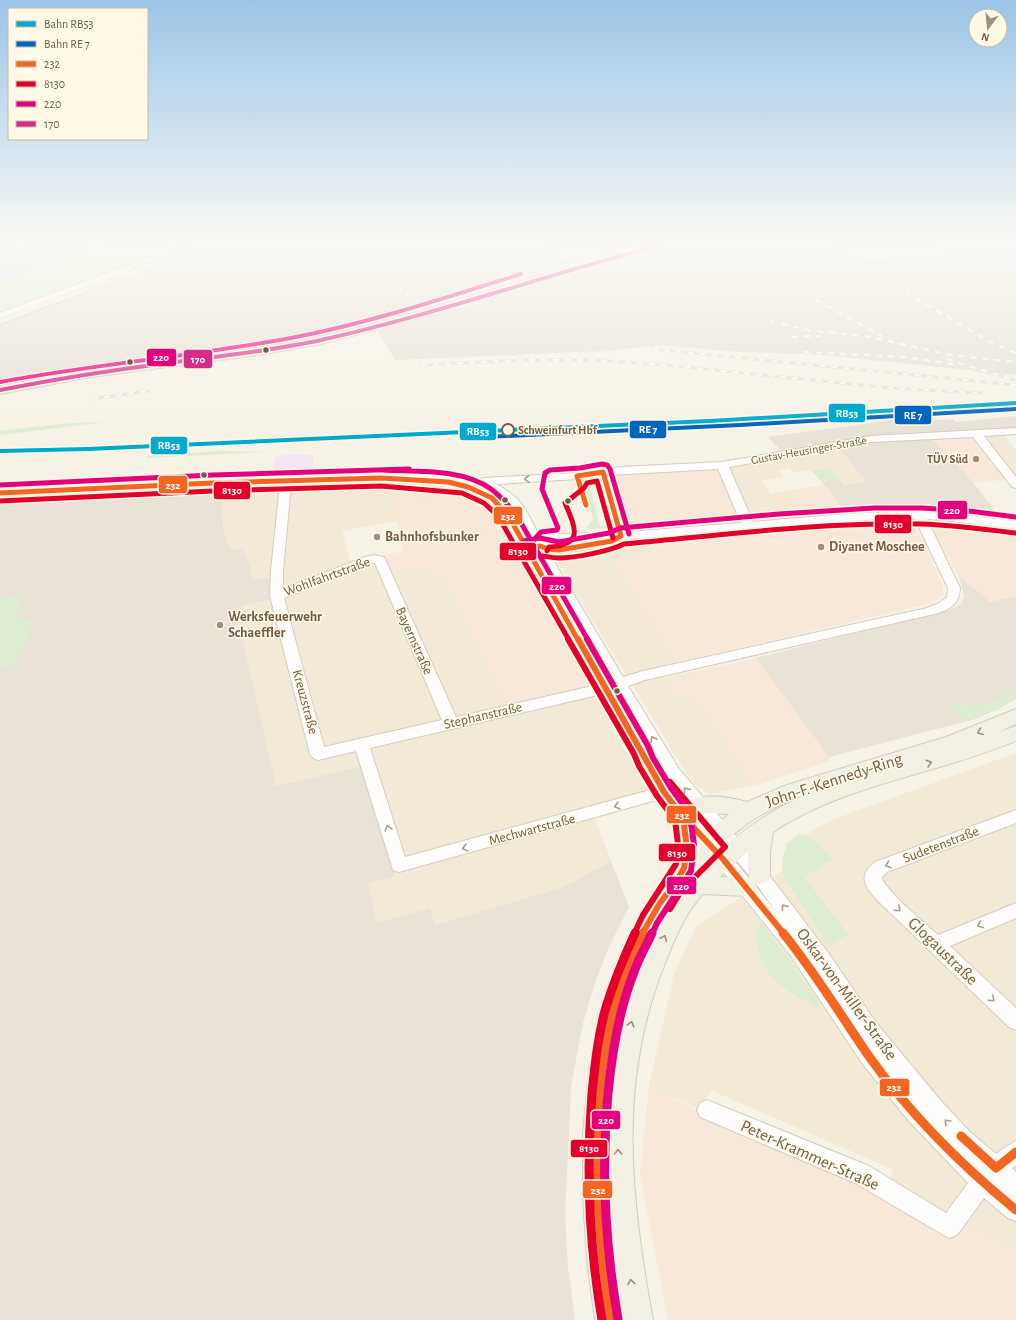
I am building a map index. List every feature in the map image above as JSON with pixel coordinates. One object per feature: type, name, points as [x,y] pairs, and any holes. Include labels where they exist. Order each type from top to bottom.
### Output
[{"type":"main road","points":[[0,321],[40,306]]},
{"type":"main road","points":[[3,388],[157,364],[270,350],[323,340],[395,321],[445,306]]},
{"type":"main road","name":"John-F.-Kennedy-Ring","points":[[610,1320],[604,1284],[597,1211],[597,1130],[604,1053],[620,988],[637,944],[650,919],[723,845],[749,811],[781,796],[821,782],[937,747],[1016,716]]},
{"type":"main road","name":"John-F.-Kennedy-Ring","points":[[723,845],[834,792],[946,758],[1016,732]]},
{"type":"main road","points":[[749,811],[733,806],[692,811],[686,844],[691,876],[753,881],[763,827]]},
{"type":"main road","name":"John-F.-Kennedy-Ring","points":[[638,1320],[621,1214],[618,1114],[624,1060],[630,1029],[647,973],[674,916],[687,897],[691,876]]},
{"type":"street","points":[[0,316],[27,306]]},
{"type":"street","name":"Gustav-Heusinger-Straße","points":[[480,482],[573,476],[621,470],[722,465],[871,439],[1016,431]]},
{"type":"street","points":[[976,433],[1016,485]]},
{"type":"street","points":[[722,465],[748,525]]},
{"type":"street","points":[[603,472],[621,536]]},
{"type":"street","points":[[0,493],[401,477],[442,477],[480,482],[502,491],[513,500],[547,561],[590,632],[612,685],[664,792],[692,811]]},
{"type":"street","points":[[381,478],[448,482],[477,490],[492,498],[504,511],[576,636],[687,791],[692,811]]},
{"type":"street","name":"Kreuzstraße","points":[[286,481],[277,570],[277,596],[318,754],[362,744]]},
{"type":"street","points":[[526,549],[540,546],[548,549],[559,550],[612,540],[621,536],[851,517],[919,515],[964,518],[1016,525]]},
{"type":"street","name":"Stephanstraße","points":[[362,744],[930,611],[944,606],[953,598],[954,588],[919,515]]},
{"type":"street","name":"Wohlfahrtstraße","points":[[277,596],[369,560],[378,559]]},
{"type":"street","name":"Bayernstraße","points":[[378,559],[381,562],[451,723]]},
{"type":"street","points":[[576,636],[590,632]]},
{"type":"street","name":"Mechwartstraße","points":[[362,744],[399,865],[664,792]]},
{"type":"street","name":"Oskar-von-Miller-Straße","points":[[692,811],[753,881],[797,950],[869,1056],[891,1085],[944,1144],[989,1175],[1016,1186]]},
{"type":"street","name":"Sudetenstraße","points":[[872,880],[873,874],[881,867],[1016,816]]},
{"type":"street","name":"Glogaustraße","points":[[872,880],[884,896],[1014,1016]]},
{"type":"street","points":[[936,944],[1016,910]]},
{"type":"street","name":"Peter-Krammer-Straße","points":[[707,1110],[861,1174],[949,1227],[989,1175]]},
{"type":"street","points":[[989,1175],[1016,1152]]},
{"type":"street","name":"Oskar-von-Miller-Straße","points":[[989,1175],[1016,1210]]},
{"type":"shaded area","points":[[49,306],[429,306],[328,334],[245,349],[132,363],[30,379],[29,377],[0,382],[0,324]]},
{"type":"shaded area","points":[[466,306],[1016,306],[1016,375],[993,373],[991,375],[970,370],[821,355],[725,351],[662,345],[607,351],[395,360],[378,331]]},
{"type":"shaded area","points":[[1016,416],[1016,430],[873,437],[781,451],[768,437],[901,419],[904,422],[953,419],[956,422]]},
{"type":"shaded area","points":[[1016,434],[1005,436],[1016,451],[1016,478],[982,435]]},
{"type":"shaded area","points":[[966,437],[976,440],[1006,480],[973,482],[931,438]]},
{"type":"shaded area","points":[[931,438],[973,482],[999,518],[915,511],[847,513],[821,481],[839,479],[844,485],[866,482],[839,448],[878,442]]},
{"type":"shaded area","points":[[839,448],[866,482],[844,485],[839,479],[821,481],[811,470],[794,473],[789,468],[778,470],[783,477],[761,481],[771,494],[785,491],[800,516],[759,519],[753,518],[730,469],[731,467]]},
{"type":"shaded area","points":[[291,454],[313,455],[313,472],[272,474],[275,457]]},
{"type":"shaded area","points":[[714,469],[718,471],[737,513],[737,520],[732,522],[642,527],[627,525],[611,474]]},
{"type":"shaded area","points":[[408,483],[439,485],[441,498],[393,500],[397,521],[342,531],[350,561],[383,558],[388,572],[428,566],[446,579],[506,705],[591,687],[648,792],[593,813],[611,861],[564,887],[435,925],[430,908],[377,923],[368,883],[396,876],[318,777],[276,787],[238,619],[240,606],[271,578],[252,580],[250,567],[230,551],[223,528],[222,504],[224,492]]},
{"type":"shaded area","points":[[439,485],[471,495],[487,510],[498,530],[501,530],[591,687],[506,705],[446,579],[434,581],[428,566],[388,572],[382,556],[403,551],[392,500],[440,498]]},
{"type":"shaded area","points":[[824,485],[847,513],[800,516],[785,491]]},
{"type":"shaded area","points":[[224,492],[222,504],[223,528],[230,550],[243,549],[250,567],[252,580],[271,578],[272,599],[241,606],[244,617],[238,619],[276,786],[365,766],[396,876],[368,883],[377,923],[430,908],[435,925],[564,887],[611,861],[629,907],[608,949],[595,983],[583,1023],[571,1086],[565,1216],[568,1267],[575,1320],[0,1320],[0,503]]},
{"type":"shaded area","points":[[873,521],[902,521],[915,526],[943,586],[943,594],[937,600],[919,606],[678,662],[612,560],[654,551],[647,540]]},
{"type":"shaded area","points":[[941,523],[967,524],[1016,531],[1016,596],[990,602],[958,575],[934,532],[934,527]]},
{"type":"shaded area","points":[[647,540],[655,551],[612,560],[678,662],[664,678],[675,697],[693,693],[753,786],[708,794],[692,782],[553,556]]},
{"type":"shaded area","points":[[958,575],[990,602],[1016,596],[1016,699],[1001,708],[975,719],[829,757],[756,658],[952,609],[960,605],[964,597]]},
{"type":"shaded area","points":[[756,658],[829,757],[830,761],[753,786],[693,693],[675,697],[664,678]]},
{"type":"shaded area","points":[[1016,753],[1016,1253],[976,1229],[948,1226],[889,1188],[892,1169],[710,1090],[703,1111],[649,1086],[674,974],[696,926],[786,869],[790,844],[832,820]]},
{"type":"shaded area","points":[[649,1086],[696,1110],[720,1117],[949,1228],[976,1229],[1016,1253],[1016,1320],[668,1320],[640,1174]]},
{"type":"green space","points":[[0,306],[17,306],[0,312]]},
{"type":"green space","points":[[106,422],[0,435],[0,431],[66,424]]},
{"type":"green space","points":[[219,451],[265,452],[147,458],[147,456]]},
{"type":"green space","points":[[830,468],[839,479],[821,481],[811,470]]},
{"type":"green space","points":[[455,470],[467,475],[395,473],[397,473]]},
{"type":"green space","points":[[581,479],[600,479],[588,480],[600,526],[613,527],[586,528],[593,519]]},
{"type":"green space","points":[[18,597],[21,599],[18,607],[23,611],[19,620],[34,620],[17,664],[0,669],[0,598]]},
{"type":"green space","points":[[1016,688],[1016,698],[1000,708],[965,721],[951,705],[966,701],[972,707],[1005,699],[1000,692]]},
{"type":"green space","points":[[799,834],[813,839],[833,859],[804,877],[849,935],[828,946],[782,873],[783,857],[787,843]]},
{"type":"green space","points":[[763,924],[821,1005],[817,1008],[783,987],[767,970],[761,960],[755,932]]},
{"type":"railway","points":[[826,306],[882,336]]},
{"type":"railway","points":[[928,306],[990,342],[1016,353]]},
{"type":"railway","points":[[770,321],[808,330],[871,337],[950,355],[1016,362]]},
{"type":"railway","points":[[792,337],[820,336]]},
{"type":"railway","points":[[652,349],[1016,385]]},
{"type":"railway","points":[[804,352],[904,357],[953,364]]},
{"type":"railway","points":[[947,359],[1014,380]]},
{"type":"railway","points":[[421,365],[520,360],[595,360],[665,365],[891,388],[981,393]]},
{"type":"railway","points":[[92,399],[148,391]]},
{"type":"rail line","name":"RB53","points":[[0,451],[88,449],[709,421],[1016,403]]},
{"type":"transit line","name":"220","points":[[0,382],[36,375],[218,350],[290,338],[349,325],[418,306]]},
{"type":"transit line","name":"170","points":[[0,390],[137,367],[304,344],[364,330],[451,306]]},
{"type":"transit line","points":[[485,437],[740,425],[1016,409]]},
{"type":"transit line","name":"220","points":[[533,541],[541,532],[557,530],[558,528],[542,489],[545,473],[550,470],[580,468],[602,464],[607,465],[610,469],[629,534]]},
{"type":"transit line","name":"220","points":[[0,485],[213,475],[409,469]]},
{"type":"transit line","name":"220","points":[[382,470],[439,473],[457,476],[474,481],[490,489],[505,500],[517,516],[648,746],[653,758],[671,788],[690,814],[694,845],[691,871],[657,923],[634,972],[622,1011],[612,1054],[605,1130],[605,1211],[612,1283],[618,1319]]},
{"type":"transit line","name":"232","points":[[526,549],[540,546],[548,549],[559,550],[612,541],[621,536],[603,472],[577,476],[586,505]]},
{"type":"transit line","name":"232","points":[[0,493],[213,483],[381,478],[448,482],[468,487],[492,498],[509,517],[664,792],[679,812],[723,859],[797,950],[869,1056],[915,1113],[982,1182],[1016,1210]]},
{"type":"transit line","name":"8130","points":[[547,551],[549,547],[567,544],[574,533],[575,527],[565,503],[584,488],[587,483],[597,481],[613,538]]},
{"type":"transit line","name":"8130","points":[[0,501],[213,491],[381,486],[462,493],[484,503],[498,516],[634,754],[639,766],[657,796],[675,820],[678,844],[676,864],[643,915],[620,966],[606,1007],[596,1051],[589,1130],[589,1211],[596,1285],[602,1320]]},
{"type":"transit line","name":"220","points":[[524,541],[540,538],[559,542],[609,533],[620,528],[779,514],[874,508],[922,508],[969,511],[1016,517]]},
{"type":"transit line","name":"8130","points":[[528,557],[539,554],[547,557],[560,558],[613,549],[624,544],[781,530],[875,524],[922,524],[968,527],[1015,533]]},
{"type":"transit line","name":"8130","points":[[670,782],[725,847],[681,891],[670,909]]},
{"type":"transit line","name":"232","points":[[610,1320],[600,1237],[598,1196],[598,1113],[602,1072],[609,1031],[619,990],[627,967],[636,945],[660,903],[679,877],[686,862],[687,849],[683,817]]},
{"type":"transit line","name":"232","points":[[961,1136],[996,1168],[1016,1152]]},
{"type":"place","name":"Schweinfurt Hbf","points":[[508,430]]},
{"type":"place","name":"TÜV Süd","points":[[976,459]]},
{"type":"place","name":"Bahnhofsbunker","points":[[377,537]]},
{"type":"place","name":"Diyanet Moschee","points":[[821,547]]},
{"type":"place","name":"Werksfeuerwehr Schaeffler","points":[[220,625]]}]
